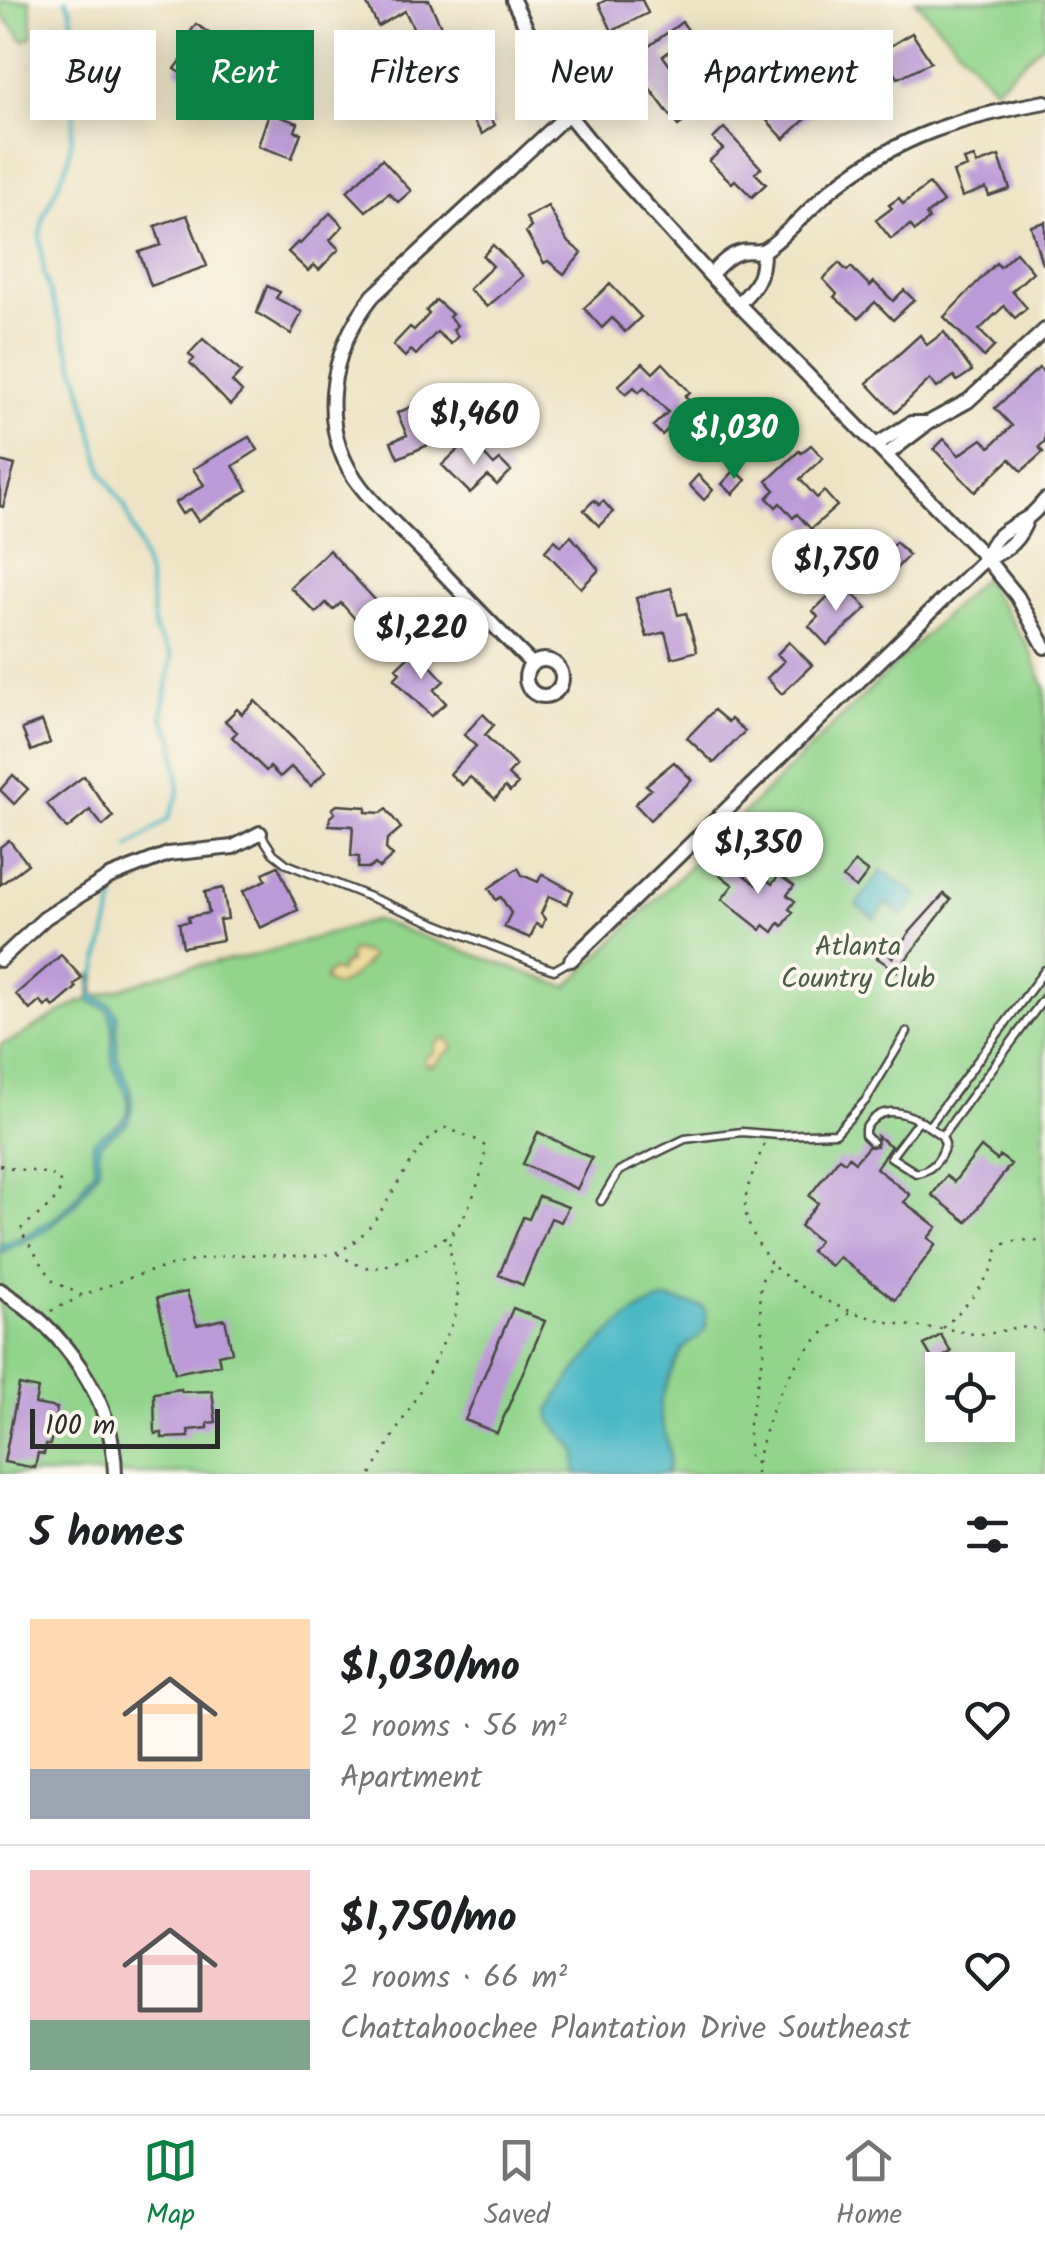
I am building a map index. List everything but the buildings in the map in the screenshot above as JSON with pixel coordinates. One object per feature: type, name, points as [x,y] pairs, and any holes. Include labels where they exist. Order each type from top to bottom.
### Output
[{"type":"street","points":[[513,0],[527,30]]},
{"type":"street","points":[[710,275],[726,258],[740,252],[763,251],[816,202],[889,149],[925,131],[966,118],[1045,102]]},
{"type":"street","points":[[532,664],[362,487],[338,442],[332,394],[340,351],[373,296],[562,120]]},
{"type":"street","points":[[573,120],[710,275],[986,558],[1017,596],[1045,647]]},
{"type":"street","points":[[738,304],[763,274],[763,251]]},
{"type":"street","points":[[881,450],[968,401],[1045,330]]},
{"type":"street","points":[[570,960],[986,558],[996,539],[1013,522],[1026,518],[1045,500]]},
{"type":"street","points":[[0,960],[45,918],[109,877],[168,854],[233,848],[260,833]]},
{"type":"street","points":[[0,1290],[38,1320],[77,1362],[99,1400],[109,1428],[115,1474]]},
{"type":"lane","points":[[260,833],[286,864],[545,967],[554,970],[570,960]]},
{"type":"lane","points":[[929,1126],[1045,970]]},
{"type":"lane","points":[[919,1120],[889,1156],[916,1173],[926,1172],[944,1151],[942,1136],[1045,997]]},
{"type":"lane","points":[[600,1201],[619,1170],[685,1139],[742,1132],[836,1132],[866,1100],[908,1032]]},
{"type":"lane","points":[[872,1142],[865,1136],[865,1129],[880,1113],[896,1110],[942,1136]]},
{"type":"path","points":[[336,1253],[388,1205],[428,1139],[446,1128],[485,1146],[486,1160],[449,1245],[458,1291],[455,1318],[422,1387],[371,1474]]},
{"type":"path","points":[[767,1134],[744,1199],[746,1219],[773,1266],[817,1299],[851,1313],[916,1328],[988,1334],[1008,1326],[1025,1325],[1045,1331]]},
{"type":"path","points":[[0,1165],[24,1172],[42,1170],[59,1178],[62,1188],[56,1201],[20,1230],[52,1280],[82,1296]]},
{"type":"path","points":[[44,1314],[82,1296],[176,1264],[219,1257],[336,1253],[357,1265],[376,1268],[406,1258],[454,1229]]},
{"type":"path","points":[[942,1329],[971,1298],[1001,1247],[1016,1240],[1045,1242]]},
{"type":"path","points":[[757,1464],[749,1457],[749,1424],[764,1352],[759,1295],[764,1276],[773,1266]]},
{"type":"path","points":[[756,1474],[763,1433],[791,1370],[828,1330],[851,1313]]},
{"type":"green space","points":[[0,0],[30,0],[30,38],[24,41],[0,12]]},
{"type":"green space","points":[[915,0],[1045,0],[1045,42],[995,88]]},
{"type":"green space","name":"Atlanta Country Club","points":[[983,578],[1028,646],[1045,688],[1045,1474],[0,1474],[0,1044],[78,1003],[179,969],[256,955],[376,920],[567,987]]},
{"type":"sand","points":[[353,950],[371,958],[336,986],[325,981],[332,971],[340,972]]},
{"type":"sand","points":[[446,1038],[454,1047],[432,1066],[425,1064],[425,1057],[433,1054],[436,1043]]},
{"type":"water","points":[[882,870],[918,896],[903,916],[886,903],[875,919],[856,905]]},
{"type":"water","points":[[96,973],[94,992],[117,1015],[117,1056],[130,1088],[132,1106],[128,1123],[99,1144],[99,1169],[74,1206],[45,1231],[0,1253],[0,1245],[38,1229],[70,1204],[94,1171],[93,1142],[122,1121],[128,1111],[127,1097],[113,1064],[110,1017],[107,1009],[90,1002],[91,975]]},
{"type":"water","points":[[668,1299],[704,1307],[706,1322],[702,1333],[679,1356],[662,1397],[661,1416],[670,1455],[665,1474],[576,1474],[576,1451],[551,1421],[549,1410],[584,1360],[617,1327],[651,1304]]},
{"type":"waterway","points":[[66,0],[71,10],[75,109],[68,162],[44,215],[40,236],[44,274],[80,383],[103,473],[125,507],[140,548],[149,579],[155,632],[172,657],[162,716],[174,740],[179,793],[168,819],[129,848]]},
{"type":"waterway","points":[[96,974],[115,896]]}]
